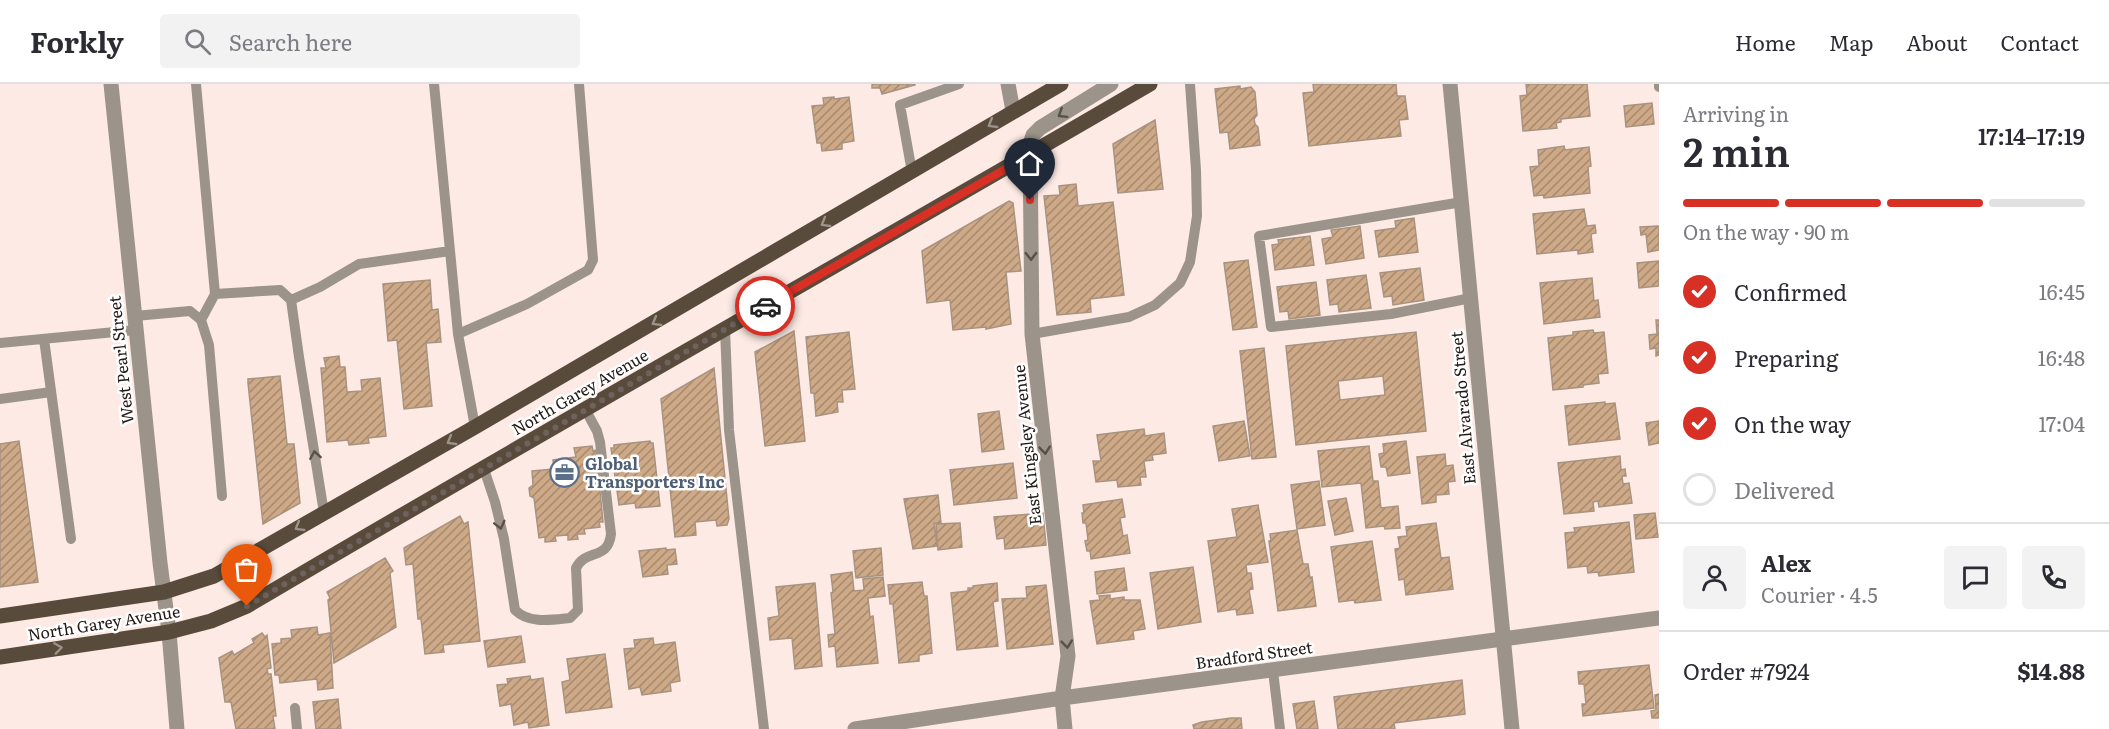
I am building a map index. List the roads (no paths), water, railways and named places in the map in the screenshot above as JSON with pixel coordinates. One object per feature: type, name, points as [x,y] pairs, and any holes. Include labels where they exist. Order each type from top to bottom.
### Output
[{"type":"main road","name":"North Garey Avenue","points":[[0,616],[164,592],[214,576],[475,427],[1061,84]]},
{"type":"main road","name":"North Garey Avenue","points":[[0,657],[169,632],[211,621],[247,606],[1150,84]]},
{"type":"street","name":"West Pearl Street","points":[[111,84],[169,632],[177,729]]},
{"type":"street","points":[[1008,84],[1013,111]]},
{"type":"street","points":[[1030,155],[1033,135],[1040,128],[1111,84]]},
{"type":"street","name":"East Alvarado Street","points":[[1450,84],[1512,729]]},
{"type":"street","name":"East Kingsley Avenue","points":[[1030,155],[1032,334],[1068,657],[1062,698],[1065,729]]},
{"type":"street","name":"Bradford Street","points":[[855,729],[1062,698],[1659,618]]},
{"type":"lane","points":[[196,84],[215,294],[201,320]]},
{"type":"lane","points":[[434,84],[458,334],[475,427]]},
{"type":"lane","points":[[458,334],[527,304],[588,270],[593,260],[579,84]]},
{"type":"lane","points":[[912,172],[900,105],[959,84]]},
{"type":"lane","points":[[1032,334],[1129,317],[1155,305],[1180,283],[1190,262],[1197,216],[1190,84]]},
{"type":"lane","points":[[1462,202],[1259,236],[1271,327],[1390,314],[1471,298]]},
{"type":"lane","points":[[291,300],[320,288],[359,264],[450,251]]},
{"type":"lane","points":[[215,294],[280,290],[291,300],[324,513]]},
{"type":"lane","points":[[0,343],[44,339],[190,311],[201,320],[209,345],[222,496]]},
{"type":"lane","points":[[725,329],[729,430],[764,729]]},
{"type":"lane","points":[[44,339],[71,539]]},
{"type":"lane","points":[[0,399],[51,392]]},
{"type":"lane","points":[[484,469],[504,539],[514,610],[520,616],[542,621],[570,618],[578,610],[576,568],[579,562],[606,549],[610,544],[611,534],[600,442],[597,431],[585,409]]},
{"type":"lane","points":[[1274,670],[1280,729]]},
{"type":"lane","points":[[295,708],[297,729]]},
{"type":"place","name":"Global Transporters Inc","points":[[564,473]]}]
